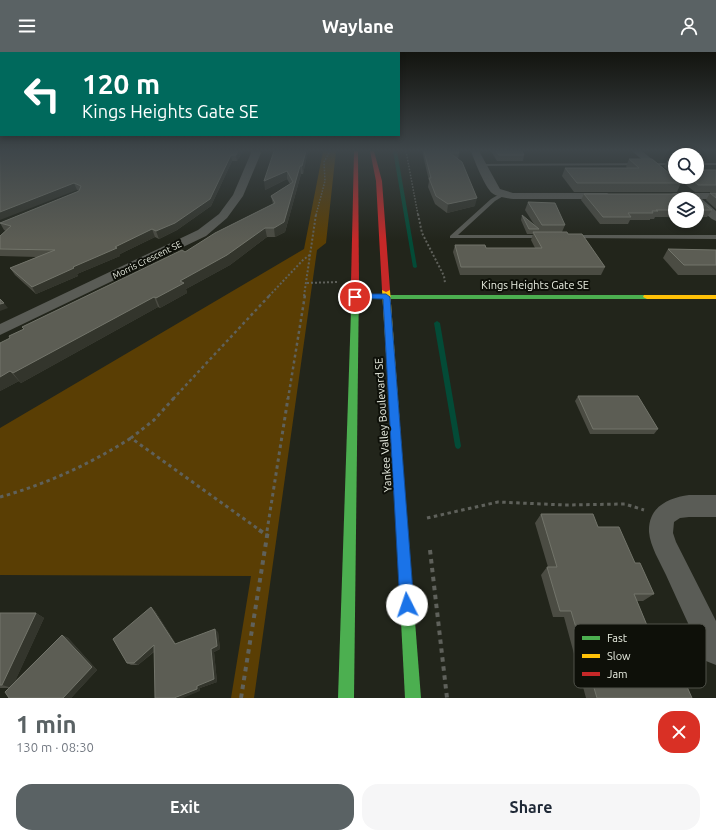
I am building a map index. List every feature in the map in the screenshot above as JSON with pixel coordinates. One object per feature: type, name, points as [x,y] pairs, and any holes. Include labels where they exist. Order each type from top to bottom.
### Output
[{"type":"street","name":"Morris Crescent SE","points":[[0,330],[202,233],[223,216],[238,196],[244,181]]},
{"type":"street","points":[[346,698],[355,297],[356,181]]},
{"type":"street","name":"Yankee Valley Boulevard SE","points":[[378,181],[413,698]]},
{"type":"street","points":[[490,181],[496,190],[503,194],[520,196],[621,196]]},
{"type":"street","points":[[673,181],[687,192]]},
{"type":"street","points":[[661,196],[668,197]]},
{"type":"street","points":[[704,198],[716,196]]},
{"type":"street","points":[[704,207],[716,217]]},
{"type":"street","name":"Kings Heights Gate SE","points":[[355,297],[716,297]]},
{"type":"street","points":[[703,624],[665,546],[661,530],[664,516],[672,509],[690,506],[716,506]]},
{"type":"street","points":[[706,630],[716,651]]},
{"type":"lane","points":[[503,194],[494,198],[452,237],[548,237]]},
{"type":"lane","points":[[564,237],[716,237]]},
{"type":"path","points":[[241,698],[307,283],[314,222],[325,181]]},
{"type":"path","points":[[412,181],[422,233],[444,276],[446,285]]},
{"type":"path","points":[[0,497],[58,478],[103,456],[131,438],[154,420],[276,288],[303,260],[311,254]]},
{"type":"path","points":[[307,283],[343,282]]},
{"type":"path","points":[[131,438],[266,535]]},
{"type":"path","points":[[427,518],[498,502],[565,505],[625,504],[664,516]]},
{"type":"shaded area","points":[[317,181],[333,181],[326,243],[317,250],[254,698],[231,698],[251,576],[0,575],[0,428],[304,249]]},
{"type":"building","points":[[0,181],[219,181],[210,199],[175,223],[156,231],[152,229],[115,247],[117,248],[32,287],[10,268],[55,250],[0,249],[0,236],[11,226],[0,223],[79,191],[81,186],[74,183],[0,212]]},
{"type":"building","points":[[296,181],[284,222],[274,228],[265,228],[227,255],[180,281],[184,283],[156,298],[154,297],[13,373],[10,371],[0,377],[0,343],[10,338],[9,336],[24,329],[22,327],[182,250],[185,252],[215,233],[275,203],[271,196]]},
{"type":"building","points":[[430,181],[470,181],[477,198],[448,204],[436,196]]},
{"type":"building","points":[[576,181],[668,181],[668,183],[577,183]]},
{"type":"building","points":[[704,181],[716,181],[716,185],[697,184],[704,184]]},
{"type":"building","points":[[710,193],[716,193],[716,198]]},
{"type":"building","points":[[584,194],[668,194],[668,210],[656,210],[658,211],[652,211],[653,213],[628,213],[631,217],[603,217]]},
{"type":"building","points":[[528,202],[555,203],[565,225],[542,225]]},
{"type":"building","points":[[704,204],[712,210],[704,210]]},
{"type":"building","points":[[522,215],[539,229],[529,229]]},
{"type":"building","points":[[533,232],[567,232],[568,234],[582,234],[605,267],[461,267],[455,245],[485,245],[486,248],[542,248]]},
{"type":"building","points":[[668,249],[716,250],[716,265],[684,265]]},
{"type":"building","points":[[578,396],[638,396],[658,429],[593,429]]},
{"type":"building","points":[[541,514],[593,514],[598,527],[619,527],[635,563],[640,563],[654,594],[634,594],[646,624],[575,624],[571,611],[560,611],[547,567],[557,567]]},
{"type":"building","points":[[151,607],[175,644],[215,629],[217,646],[211,649],[214,679],[197,686],[197,689],[174,698],[155,698],[154,645],[134,663],[127,663],[113,639]]},
{"type":"building","points":[[0,613],[36,613],[2,685],[0,685]]},
{"type":"building","points":[[62,635],[92,667],[63,698],[9,698],[5,692]]},
{"type":"building","points":[[594,688],[688,688],[692,698],[597,698]]},
{"type":"waterway","points":[[400,181],[415,267]]},
{"type":"waterway","points":[[437,323],[458,446]]},
{"type":"traffic: fast","points":[[346,698],[355,283]]},
{"type":"traffic: fast","points":[[372,297],[647,297]]},
{"type":"traffic: fast","points":[[398,467],[413,698]]},
{"type":"traffic: slow","points":[[386,290],[398,467]]},
{"type":"traffic: slow","points":[[647,297],[716,297]]},
{"type":"traffic: jam","points":[[355,283],[356,181]]},
{"type":"traffic: jam","points":[[379,181],[386,290]]},
{"type":"route","points":[[355,297],[386,297],[407,605]]}]
